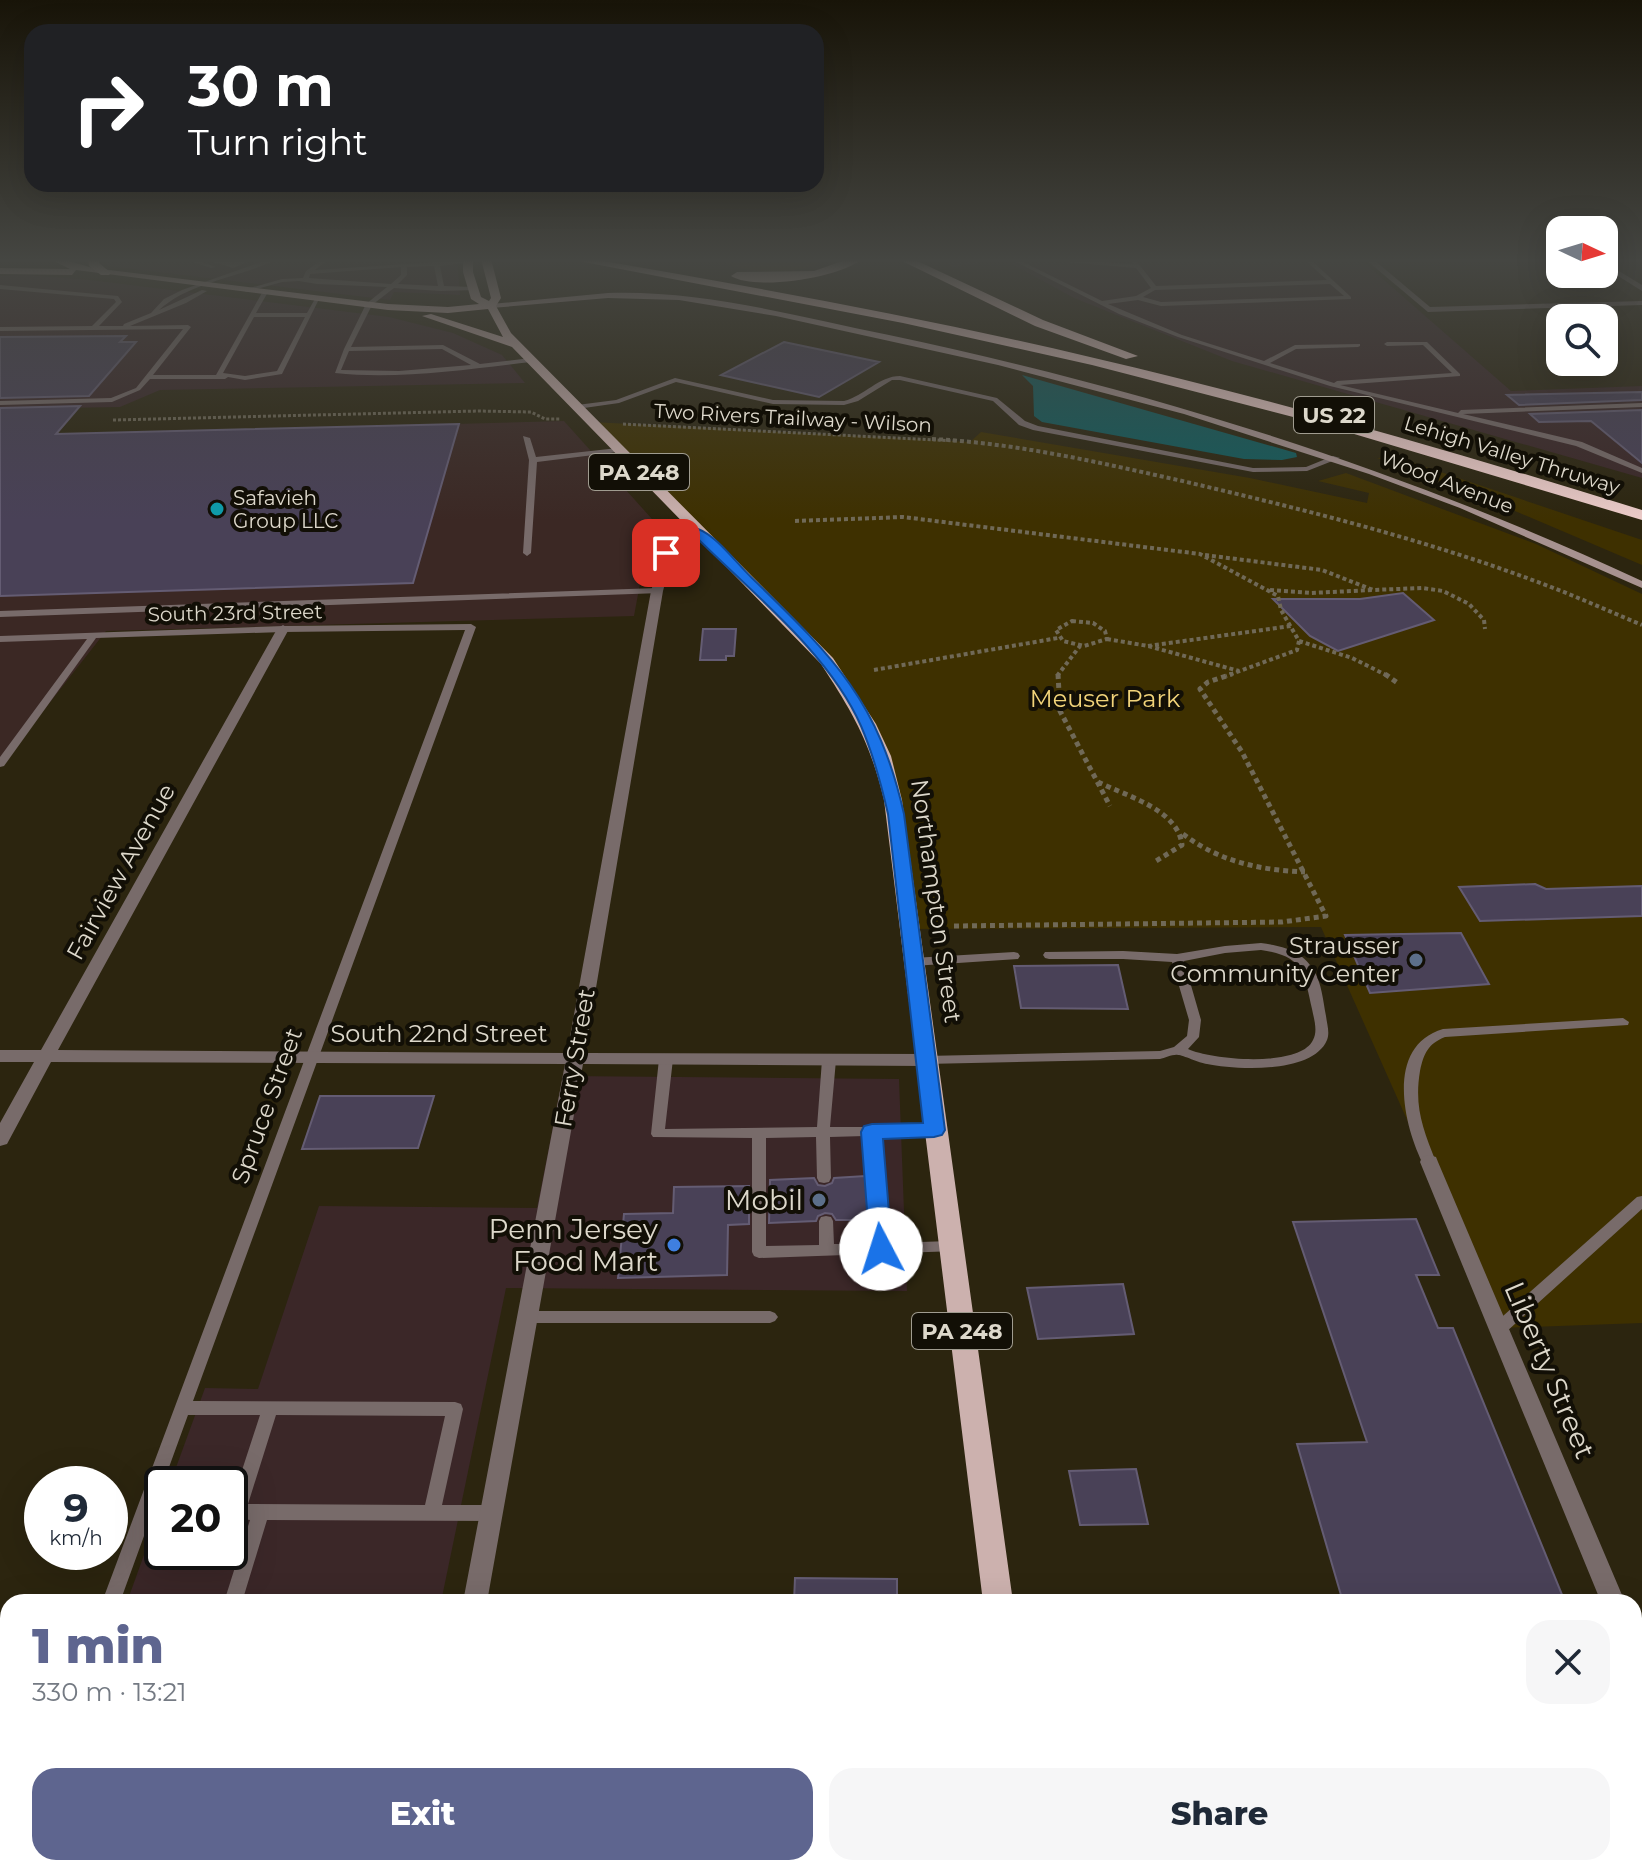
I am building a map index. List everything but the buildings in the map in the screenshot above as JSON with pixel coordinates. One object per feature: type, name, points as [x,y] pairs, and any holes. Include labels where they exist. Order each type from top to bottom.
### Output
[{"type":"highway","name":"Lehigh Valley Thruway","points":[[1025,346],[1367,432],[1642,515]]},
{"type":"highway","name":"Lehigh Valley Thruway","points":[[1056,346],[1194,378],[1445,446],[1642,505]]},
{"type":"highway","points":[[1105,346],[1194,378]]},
{"type":"main road","name":"Northampton Street","points":[[518,346],[827,661],[868,724],[882,756],[893,800],[997,1594]]},
{"type":"main road","name":"Wood Avenue","points":[[928,346],[1210,416],[1336,458],[1488,516],[1642,585]]},
{"type":"street","name":"Ferry Street","points":[[477,1594],[657,591],[670,544],[698,532]]},
{"type":"street","name":"Fairview Avenue","points":[[0,1139],[283,629]]},
{"type":"street","name":"South 22nd Street","points":[[0,1056],[925,1060]]},
{"type":"street","name":"Liberty Street","points":[[1429,1162],[1610,1594]]},
{"type":"lane","points":[[0,403],[112,400],[138,389],[172,346]]},
{"type":"lane","points":[[225,377],[219,374],[234,346]]},
{"type":"lane","points":[[147,377],[257,378],[280,373],[293,346]]},
{"type":"lane","points":[[1211,346],[1330,384],[1579,444],[1642,471]]},
{"type":"lane","points":[[1263,364],[1295,347],[1311,346]]},
{"type":"lane","points":[[1330,384],[1458,375],[1429,346]]},
{"type":"lane","points":[[479,366],[443,347],[347,349],[337,372],[399,373],[479,366],[531,360]]},
{"type":"lane","points":[[577,407],[617,402],[675,380],[773,402],[844,403],[856,400],[891,378],[900,378],[995,399],[1022,423],[1036,428],[1213,464],[1282,471],[1307,469],[1336,458]]},
{"type":"lane","points":[[1442,413],[1642,405]]},
{"type":"lane","points":[[526,438],[533,460],[527,553]]},
{"type":"lane","points":[[533,460],[618,450]]},
{"type":"lane","points":[[0,614],[657,591]]},
{"type":"lane","name":"South 23rd Street","points":[[0,639],[283,629],[471,627]]},
{"type":"lane","name":"Spruce Street","points":[[114,1594],[471,627]]},
{"type":"lane","points":[[0,764],[94,635]]},
{"type":"lane","points":[[1049,955],[1177,958],[1214,949],[1262,947],[1296,957],[1312,978],[1321,1027],[1320,1042],[1311,1053],[1298,1060],[1202,1061],[1188,1057],[1179,1050]]},
{"type":"lane","points":[[913,962],[1014,956]]},
{"type":"lane","points":[[925,1060],[1160,1055],[1179,1050],[1193,1037],[1195,1020],[1177,958]]},
{"type":"lane","points":[[1429,1162],[1412,1120],[1408,1098],[1418,1051],[1427,1038],[1443,1033],[1623,1022]]},
{"type":"lane","points":[[666,1059],[658,1134],[934,1130]]},
{"type":"lane","points":[[824,1178],[823,1132],[829,1060]]},
{"type":"lane","points":[[872,1132],[881,1249]]},
{"type":"lane","points":[[759,1133],[759,1252],[951,1247]]},
{"type":"lane","points":[[1500,1328],[1642,1201]]},
{"type":"lane","points":[[826,1221],[827,1250]]},
{"type":"lane","points":[[528,1317],[770,1317]]},
{"type":"lane","points":[[182,1408],[455,1409],[432,1513]]},
{"type":"lane","points":[[270,1408],[237,1512],[492,1513]]},
{"type":"lane","points":[[235,1594],[261,1512]]},
{"type":"path","points":[[100,420],[508,412],[531,412],[545,419],[560,419]]},
{"type":"path","name":"Two Rivers Trailway - Wilson","points":[[618,425],[650,424],[967,442],[1120,467],[1343,521],[1535,581],[1642,625]]},
{"type":"path","points":[[795,521],[903,517],[1322,570],[1373,590]]},
{"type":"path","points":[[954,926],[1282,922],[1326,916],[1242,752],[1200,689],[1208,682],[1286,656],[1297,650],[1299,641],[1281,610],[1278,596],[1200,554]]},
{"type":"path","points":[[1269,590],[1311,593],[1422,588],[1443,591],[1469,604],[1484,620],[1485,629]]},
{"type":"path","points":[[1058,638],[1056,630],[1059,626],[1080,621],[1103,627],[1107,639]]},
{"type":"path","points":[[1148,646],[1291,626]]},
{"type":"path","points":[[874,670],[1058,638],[1080,646],[1098,644],[1107,639],[1148,646],[1240,671]]},
{"type":"path","points":[[1299,641],[1368,665],[1388,674],[1399,684]]},
{"type":"path","points":[[1080,646],[1057,675],[1060,711],[1110,806]]},
{"type":"path","points":[[1097,781],[1168,818],[1180,831],[1212,854],[1271,871],[1305,872]]},
{"type":"path","points":[[1156,861],[1182,845],[1180,831]]},
{"type":"shaded area","points":[[0,346],[483,346],[502,355],[525,383],[160,390],[120,407],[0,409]]},
{"type":"shaded area","points":[[1196,346],[1460,346],[1511,391],[1642,386],[1642,478],[1232,361]]},
{"type":"shaded area","points":[[564,421],[652,519],[634,616],[106,631],[0,766],[0,436]]},
{"type":"shaded area","points":[[563,1076],[899,1079],[907,1291],[506,1288],[443,1594],[130,1594],[144,1555],[144,1570],[248,1570],[248,1466],[177,1466],[205,1388],[258,1389],[319,1206],[537,1208]]},
{"type":"green space","name":"Meuser Park","points":[[592,422],[970,442],[981,432],[1250,478],[1367,503],[1369,493],[1318,481],[1346,473],[1536,544],[1642,594],[1642,1323],[1500,1328],[1321,927],[909,929],[896,814],[838,676]]},
{"type":"green space","points":[[1396,457],[1642,540],[1642,565],[1468,491],[1377,458]]},
{"type":"water","points":[[1022,375],[1296,453],[1297,457],[1282,460],[1244,459],[1042,422],[1034,416],[1033,386]]},
{"type":"place","name":"Safavieh Group LLC","points":[[217,509]]},
{"type":"place","name":"Strausser Community Center","points":[[1416,960]]},
{"type":"place","name":"Mobil","points":[[819,1200]]},
{"type":"place","name":"Penn Jersey Food Mart","points":[[674,1245]]},
{"type":"route","points":[[666,553],[676,539],[698,532],[796,628],[827,661],[860,710],[886,772],[896,814],[934,1130],[872,1132],[881,1249]]}]
